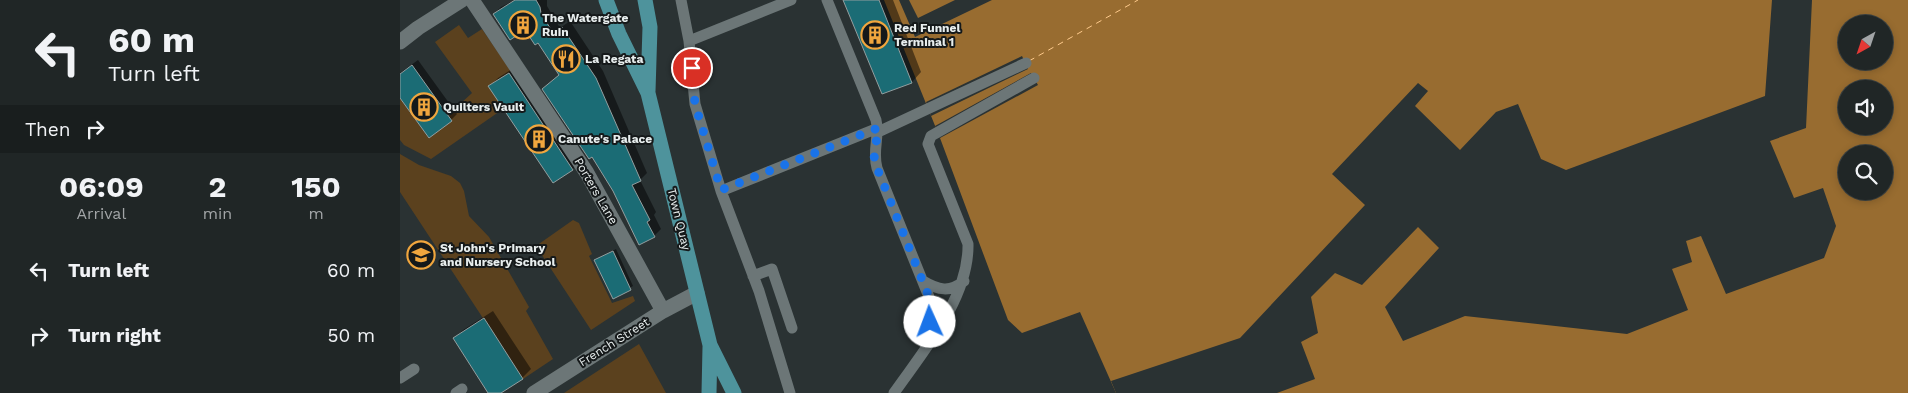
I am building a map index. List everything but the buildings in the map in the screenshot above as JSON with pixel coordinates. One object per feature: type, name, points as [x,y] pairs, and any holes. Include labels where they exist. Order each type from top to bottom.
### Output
[{"type":"main road","name":"Town Quay","points":[[606,0],[619,34],[648,93],[710,345],[734,393]]},
{"type":"main road","name":"Town Quay","points":[[645,0],[650,27],[648,93]]},
{"type":"main road","name":"Town Quay","points":[[709,393],[710,345]]},
{"type":"street","points":[[400,42],[462,0]]},
{"type":"street","name":"Porters Lane","points":[[472,0],[587,173],[663,311]]},
{"type":"street","name":"French Street","points":[[534,393],[663,311],[697,293]]},
{"type":"lane","points":[[681,0],[689,41],[695,104],[721,190],[754,276],[790,393]]},
{"type":"lane","points":[[689,41],[791,0]]},
{"type":"lane","points":[[826,0],[878,130],[874,159],[877,168],[931,302],[929,342]]},
{"type":"lane","points":[[721,190],[878,130],[1026,64]]},
{"type":"lane","points":[[894,393],[950,311],[964,280],[969,261],[968,244],[928,144],[932,136],[938,132],[1034,78]]},
{"type":"lane","points":[[754,276],[772,268],[792,328]]},
{"type":"lane","points":[[922,281],[942,289],[956,287],[964,280]]},
{"type":"lane","points":[[400,378],[414,369]]},
{"type":"shaded area","points":[[884,0],[1908,0],[1908,393],[1116,393],[1080,312],[1022,333],[1008,320],[940,138]]},
{"type":"shaded area","points":[[459,25],[468,38],[482,29],[511,71],[489,86],[503,109],[431,159],[404,145],[400,140],[400,98],[428,137],[452,121],[448,115],[472,93],[435,42]]},
{"type":"shaded area","points":[[400,154],[419,165],[451,176],[460,183],[464,191],[469,216],[489,237],[529,307],[526,311],[553,359],[523,379],[400,192]]},
{"type":"shaded area","points":[[573,220],[579,223],[592,254],[589,256],[612,303],[633,296],[635,301],[591,330],[536,246]]},
{"type":"shaded area","points":[[639,344],[666,393],[564,393]]},
{"type":"pier","points":[[899,0],[909,0],[918,18],[955,0],[992,0],[915,37]]},
{"type":"pier","points":[[1772,0],[1812,0],[1806,128],[1770,141],[1794,198],[1823,188],[1836,226],[1824,258],[1726,294],[1701,236],[1686,241],[1692,262],[1672,269],[1688,310],[1627,334],[1465,316],[1403,341],[1385,307],[1439,248],[1418,227],[1362,285],[1335,273],[1311,297],[1318,333],[1301,342],[1315,379],[1277,393],[1116,393],[1111,381],[1240,338],[1365,205],[1332,174],[1418,83],[1428,91],[1415,106],[1460,150],[1496,112],[1518,104],[1541,159],[1566,170],[1765,96]]},
{"type":"pier","points":[[1022,56],[1028,69],[931,116],[926,102]]},
{"type":"pier","points":[[1031,73],[1038,85],[940,138],[935,126]]},
{"type":"ferry route","points":[[1029,61],[1138,0]]},
{"type":"place","name":"The Watergate Ruin","points":[[523,25]]},
{"type":"place","name":"Red Funnel Terminal 1","points":[[875,35]]},
{"type":"place","name":"La Regata","points":[[566,59]]},
{"type":"place","name":"Quilters Vault","points":[[424,107]]},
{"type":"place","name":"Canute's Palace","points":[[539,139]]},
{"type":"place","name":"St John's Primary and Nursery School","points":[[421,255]]},
{"type":"route","points":[[692,68],[695,104],[721,190],[878,128],[874,159],[931,302],[930,322]]}]
